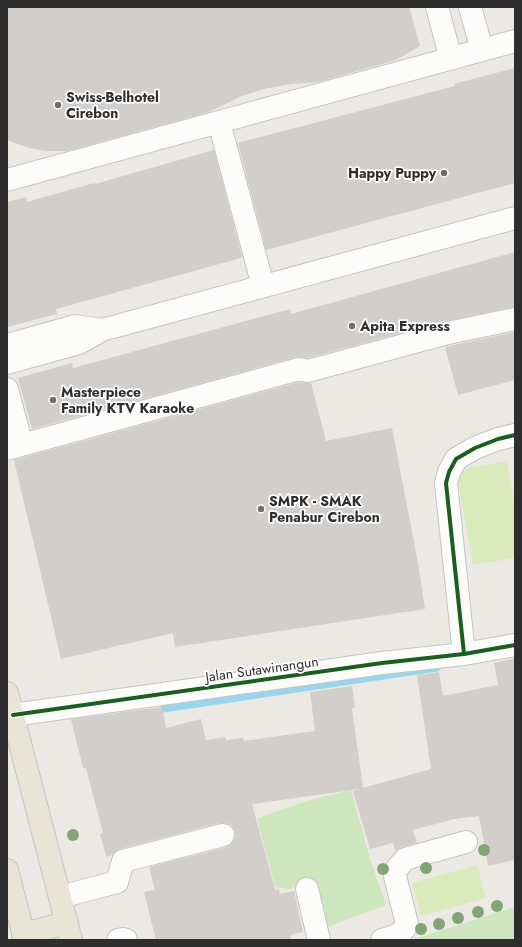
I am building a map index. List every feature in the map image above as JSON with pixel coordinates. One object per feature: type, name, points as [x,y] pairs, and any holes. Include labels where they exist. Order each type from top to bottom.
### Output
[{"type":"main road","points":[[7,693],[69,931],[24,937],[7,870]]},
{"type":"street","points":[[437,7],[451,59]]},
{"type":"street","points":[[470,7],[482,50]]},
{"type":"street","points":[[7,180],[515,42]]},
{"type":"street","points":[[219,122],[263,286]]},
{"type":"street","points":[[7,171],[31,173]]},
{"type":"street","points":[[7,363],[79,343],[102,330],[515,218]]},
{"type":"street","points":[[7,389],[14,444],[299,369],[308,371],[448,333],[515,319]]},
{"type":"street","points":[[7,345],[75,326],[102,330]]},
{"type":"street","points":[[464,654],[446,483],[449,472],[456,459],[476,448],[498,439],[515,435]]},
{"type":"street","name":"Jalan Sutawinangun","points":[[13,715],[382,663],[464,654],[515,645]]},
{"type":"street","points":[[60,897],[117,882],[123,861],[223,835]]},
{"type":"street","points":[[382,940],[395,936],[404,931],[407,924],[394,872],[399,865],[405,859],[466,842]]},
{"type":"street","points":[[307,889],[320,940]]},
{"type":"street","points":[[118,940],[123,938],[126,940]]},
{"type":"green space","points":[[507,461],[515,505],[515,558],[473,565],[456,470]]},
{"type":"green space","points":[[351,790],[371,862],[386,904],[327,927],[316,881],[288,889],[275,887],[257,818],[310,800]]},
{"type":"green space","points":[[477,865],[486,898],[421,916],[412,883]]},
{"type":"green space","points":[[515,907],[515,940],[412,940]]},
{"type":"building","points":[[7,7],[409,7],[420,46],[396,60],[318,82],[290,84],[264,89],[242,96],[209,112],[67,151],[45,151],[29,148],[7,140]]},
{"type":"building","points":[[515,68],[515,183],[266,250],[238,143],[455,86],[454,84]]},
{"type":"building","points":[[214,150],[242,257],[241,258],[56,309],[57,314],[7,327],[7,202],[26,197],[27,202]]},
{"type":"building","points":[[515,252],[515,307],[445,321],[308,358],[296,357],[32,429],[18,378],[72,363],[73,368],[290,309],[291,314]]},
{"type":"building","points":[[515,332],[515,380],[458,395],[445,347]]},
{"type":"building","points":[[299,382],[311,383],[326,441],[392,428],[418,563],[425,609],[175,647],[173,633],[61,659],[14,460]]},
{"type":"building","points":[[515,658],[515,860],[488,866],[479,816],[454,819],[413,830],[417,843],[402,847],[395,851],[393,843],[370,849],[353,791],[360,789],[252,804],[275,890],[279,889],[280,894],[294,891],[303,932],[290,935],[291,940],[156,940],[144,892],[155,890],[149,867],[226,847],[235,839],[235,831],[232,826],[227,823],[220,823],[120,849],[112,855],[106,857],[100,834],[103,833],[86,768],[83,768],[71,719],[162,707],[166,728],[201,719],[206,740],[225,737],[226,740],[243,738],[244,741],[315,731],[310,692],[352,686],[355,708],[352,708],[363,788],[431,769],[417,675],[439,672],[443,696],[498,685],[494,663]]},
{"type":"waterway","points":[[164,709],[437,668]]},
{"type":"cycle path","points":[[464,654],[446,483],[449,472],[456,459],[475,448],[498,439],[515,435]]},
{"type":"cycle path","points":[[13,715],[382,663],[464,654],[515,645]]},
{"type":"place","name":"Swiss-Belhotel Cirebon","points":[[58,105]]},
{"type":"place","name":"Happy Puppy","points":[[444,173]]},
{"type":"place","name":"Apita Express","points":[[352,326]]},
{"type":"place","name":"Masterpiece Family KTV Karaoke","points":[[53,400]]},
{"type":"place","name":"SMPK - SMAK Penabur Cirebon","points":[[261,509]]}]
